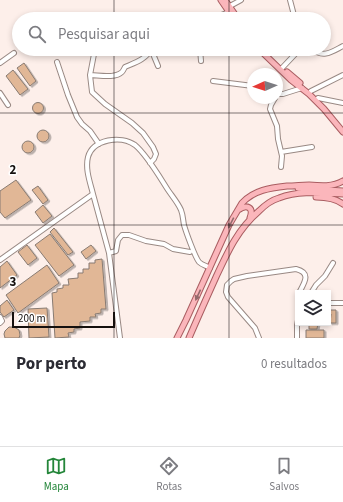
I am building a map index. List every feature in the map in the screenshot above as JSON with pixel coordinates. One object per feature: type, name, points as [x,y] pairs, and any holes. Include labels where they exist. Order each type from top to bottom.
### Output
[{"type":"main road","points":[[221,0],[232,12]]},
{"type":"main road","points":[[225,0],[230,12]]},
{"type":"main road","points":[[266,56],[282,72],[324,108],[343,132]]},
{"type":"main road","points":[[270,56],[282,68]]},
{"type":"main road","points":[[283,69],[311,91],[343,126]]},
{"type":"main road","points":[[177,338],[229,225],[244,200],[258,191],[266,189],[300,185],[330,186],[343,181]]},
{"type":"main road","points":[[282,187],[343,191]]},
{"type":"main road","points":[[249,219],[270,202],[287,195],[302,193],[343,194]]},
{"type":"main road","points":[[254,215],[274,203],[294,197],[311,196],[330,198],[343,204]]},
{"type":"main road","points":[[189,338],[226,256],[240,230],[252,214],[250,208],[248,207],[237,210]]},
{"type":"street","points":[[224,12],[242,0]]},
{"type":"street","points":[[290,0],[294,12]]},
{"type":"street","points":[[331,51],[343,46]]},
{"type":"street","points":[[0,63],[12,54]]},
{"type":"street","points":[[94,56],[90,75],[92,92],[143,133],[156,154],[150,164]]},
{"type":"street","points":[[90,75],[117,75],[123,71],[125,67],[146,56]]},
{"type":"street","points":[[154,56],[158,66]]},
{"type":"street","points":[[201,56],[201,61]]},
{"type":"street","points":[[282,68],[294,56]]},
{"type":"street","points":[[57,62],[77,117],[90,131],[99,144]]},
{"type":"street","points":[[311,91],[343,75]]},
{"type":"street","points":[[213,81],[247,85]]},
{"type":"street","points":[[283,94],[302,88]]},
{"type":"street","points":[[0,93],[8,105]]},
{"type":"street","points":[[318,98],[343,103]]},
{"type":"street","points":[[272,104],[270,109],[277,126],[282,160],[281,167]]},
{"type":"street","points":[[120,338],[109,253],[88,173],[88,156],[91,150],[99,144],[111,140],[123,140],[138,148],[181,210],[185,229],[198,260],[210,268]]},
{"type":"street","points":[[281,152],[312,147]]},
{"type":"street","points":[[0,260],[93,194]]},
{"type":"street","points":[[109,253],[116,251],[118,240],[125,235],[164,244],[173,249],[190,252]]},
{"type":"street","points":[[313,290],[325,276],[333,263]]},
{"type":"street","points":[[259,338],[255,328],[228,297],[226,289],[228,283],[234,279],[246,276],[296,269],[302,271],[306,277],[300,290]]},
{"type":"street","points":[[331,303],[343,303]]},
{"type":"street","points":[[0,318],[2,321],[0,323]]},
{"type":"street","points":[[297,326],[297,338]]},
{"type":"building","points":[[24,63],[36,81],[30,86],[17,68]]},
{"type":"building","points":[[13,70],[28,89],[20,95],[6,76]]},
{"type":"building","points":[[38,102],[42,104],[44,108],[42,112],[38,114],[34,112],[32,108],[34,104]]},
{"type":"building","points":[[41,130],[45,130],[49,136],[45,142],[41,142],[37,138],[37,134]]},
{"type":"building","points":[[26,141],[30,141],[34,147],[30,153],[26,153],[22,149],[22,145]]},
{"type":"building","points":[[16,180],[31,200],[5,218],[0,212],[0,191]]},
{"type":"building","points":[[38,186],[48,200],[43,204],[32,190]]},
{"type":"building","points":[[43,205],[52,216],[43,223],[35,212]]},
{"type":"building","points":[[54,228],[73,252],[68,255],[50,232]]},
{"type":"building","points":[[50,234],[74,265],[59,276],[35,245]]},
{"type":"building","points":[[27,245],[37,258],[28,265],[18,252]]},
{"type":"building","points":[[91,245],[96,251],[86,259],[81,252]]},
{"type":"building","points":[[102,259],[106,309],[101,309],[101,313],[95,314],[96,317],[90,317],[90,321],[80,322],[80,328],[74,329],[74,332],[68,333],[69,337],[55,338],[52,293],[57,292],[57,289],[63,288],[63,285],[69,285],[68,279],[78,278],[78,273],[83,273],[83,269],[89,269],[89,263],[95,263],[95,260]]},
{"type":"building","points":[[7,261],[17,275],[0,288],[0,267]]},
{"type":"building","points":[[47,265],[59,283],[18,313],[6,295]]},
{"type":"building","points":[[7,300],[14,310],[4,317],[0,312],[0,306]]},
{"type":"building","points":[[47,308],[49,337],[29,338],[28,309]]},
{"type":"building","points":[[331,310],[336,310],[336,323],[331,323]]},
{"type":"building","points":[[309,326],[318,326],[317,329],[309,329]]},
{"type":"building","points":[[9,327],[14,327],[19,330],[19,338],[5,338],[5,331]]},
{"type":"building","points":[[306,330],[324,330],[324,338],[306,338]]}]
